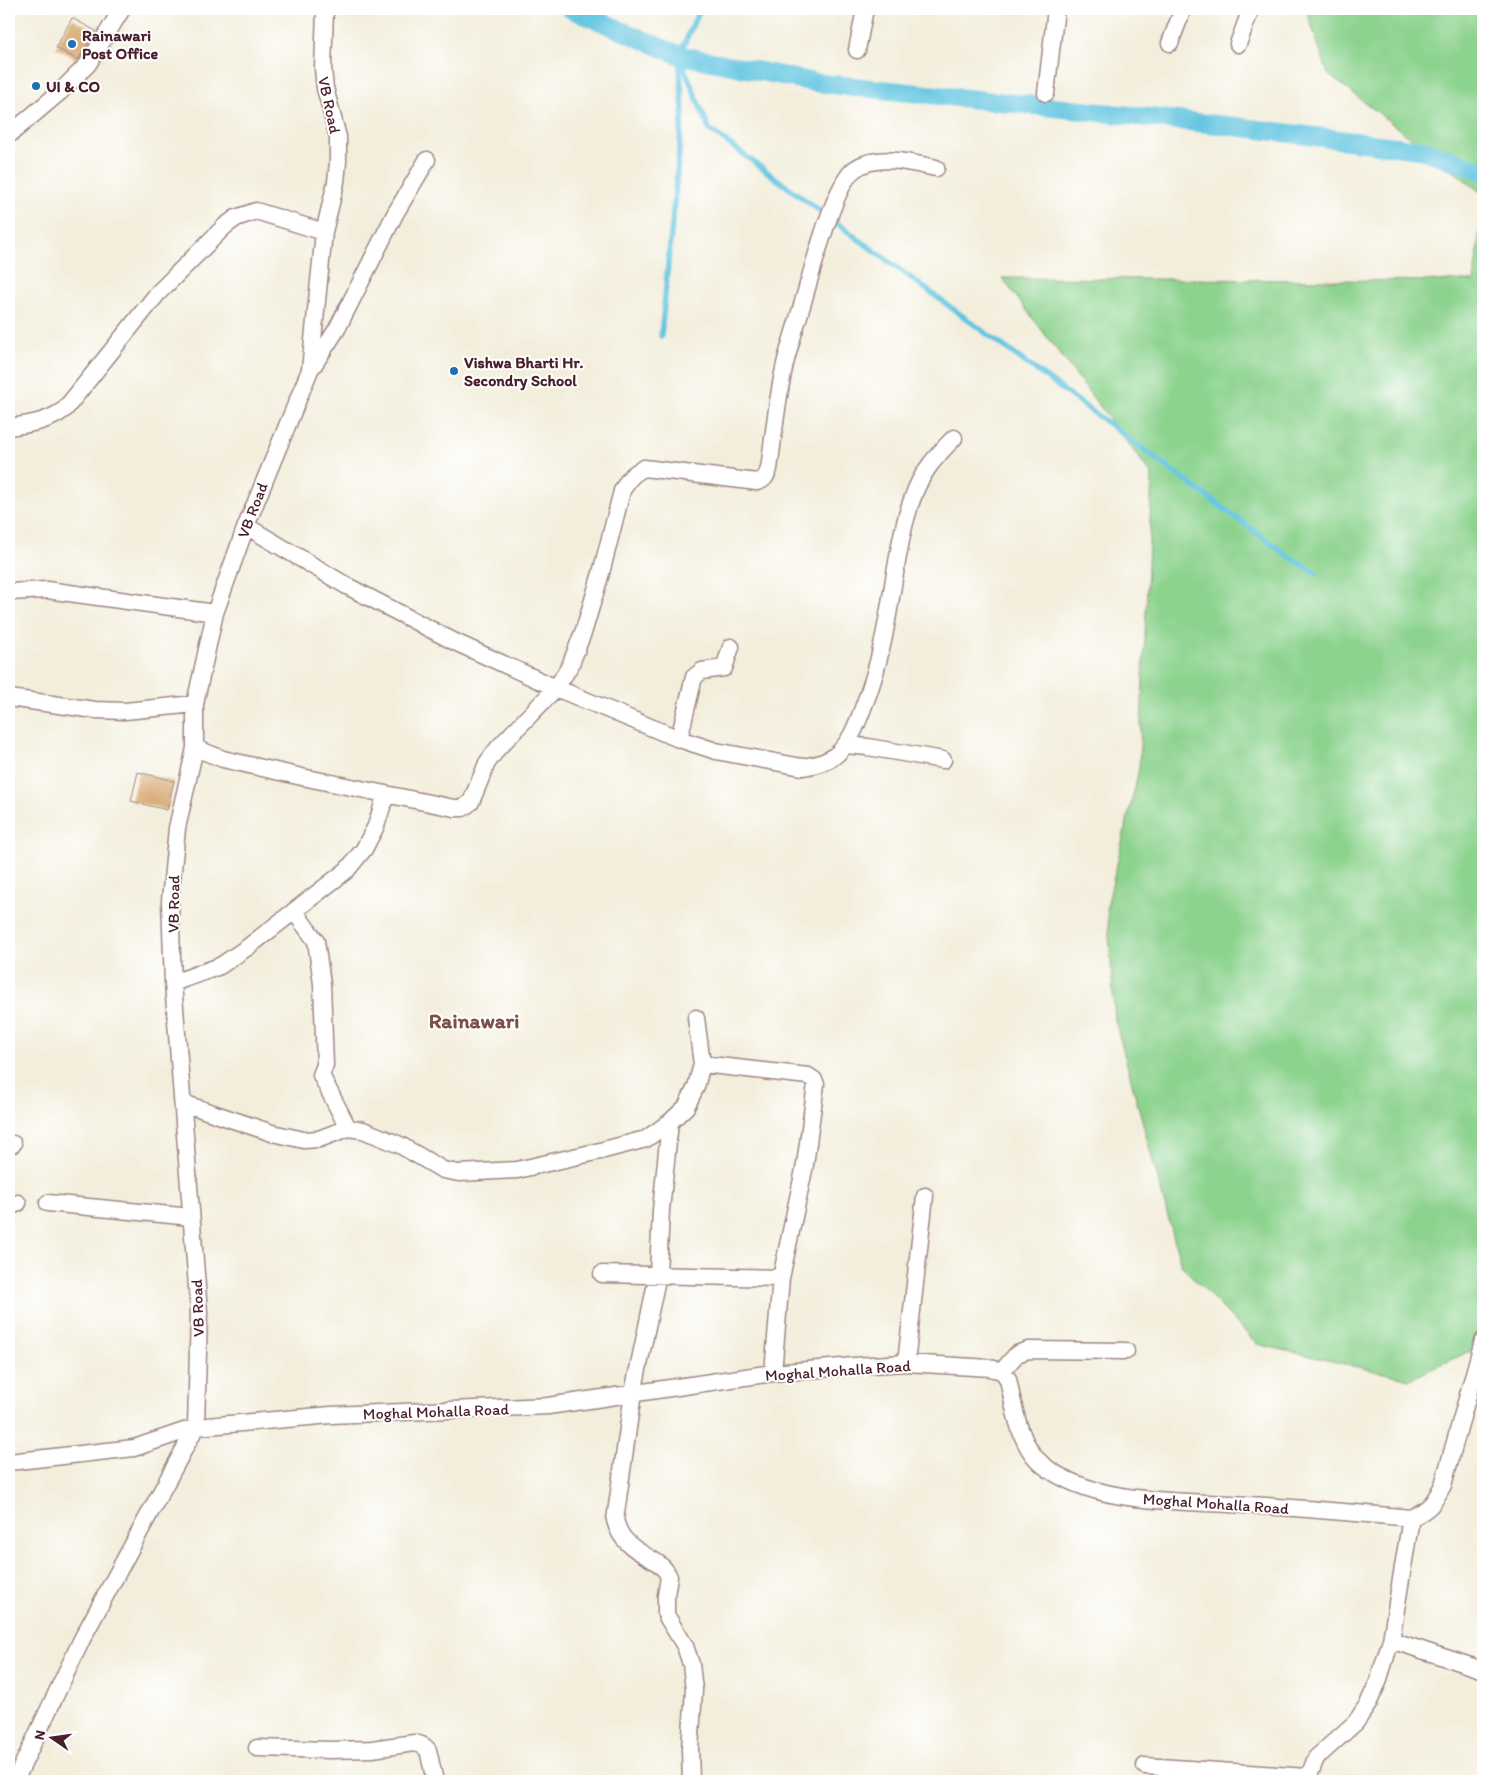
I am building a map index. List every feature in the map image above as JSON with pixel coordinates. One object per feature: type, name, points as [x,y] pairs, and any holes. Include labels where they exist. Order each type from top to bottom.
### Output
[{"type":"street","points":[[9,135],[60,92],[88,64],[122,9]]},
{"type":"street","name":"VB Road","points":[[15,1781],[82,1639],[196,1427],[199,1312],[173,982],[170,901],[178,828],[195,748],[196,704],[216,613],[246,526],[310,370],[324,232],[336,182],[338,162],[338,137],[327,97],[323,69],[325,9]]},
{"type":"street","points":[[857,50],[866,9]]},
{"type":"street","points":[[1046,93],[1056,9]]},
{"type":"street","points":[[1170,43],[1183,9]]},
{"type":"street","points":[[1238,44],[1251,9]]},
{"type":"street","points":[[310,370],[337,329],[395,214],[427,160]]},
{"type":"street","points":[[195,748],[231,761],[454,808],[464,808],[471,802],[487,763],[498,748],[556,688],[570,666],[584,630],[622,491],[633,473],[644,468],[757,482],[763,480],[766,476],[769,469],[785,365],[825,227],[842,186],[850,173],[855,168],[874,162],[904,161],[936,168]]},
{"type":"street","points":[[9,427],[44,421],[65,409],[158,293],[225,226],[236,218],[256,211],[324,232]]},
{"type":"street","points":[[246,526],[347,586],[455,642],[556,688],[679,739],[716,751],[802,767],[822,763],[836,754],[846,745],[859,719],[873,684],[884,640],[902,534],[913,497],[926,469],[954,438]]},
{"type":"street","points":[[9,592],[47,590],[216,613]]},
{"type":"street","points":[[679,739],[694,677],[702,671],[724,668],[731,646]]},
{"type":"street","points":[[9,698],[102,710],[125,711],[196,704]]},
{"type":"street","points":[[846,745],[943,760]]},
{"type":"street","points":[[173,982],[220,966],[248,947],[347,870],[364,848],[376,826],[386,794]]},
{"type":"street","points":[[294,911],[316,941],[322,984],[325,1065],[321,1075],[348,1128]]},
{"type":"street","points":[[183,1103],[272,1133],[304,1140],[319,1140],[348,1128],[363,1130],[400,1145],[443,1170],[474,1174],[517,1170],[600,1151],[646,1138],[670,1122],[686,1106],[696,1088],[702,1064],[696,1018]]},
{"type":"street","points":[[702,1064],[808,1076],[816,1084],[805,1165],[781,1278],[773,1373]]},
{"type":"street","points":[[670,1122],[661,1210],[658,1274],[633,1393],[615,1520],[621,1537],[630,1546],[663,1568],[669,1577],[666,1595],[666,1615],[685,1646],[692,1664],[694,1690],[690,1749],[691,1781]]},
{"type":"street","points":[[906,1363],[925,1196]]},
{"type":"street","points":[[48,1203],[191,1218]]},
{"type":"street","points":[[602,1274],[781,1278]]},
{"type":"street","points":[[1145,1766],[1307,1779],[1316,1758],[1356,1722],[1368,1704],[1378,1682],[1391,1640],[1411,1518],[1427,1510],[1436,1499],[1443,1484],[1483,1341]]},
{"type":"street","points":[[1002,1371],[1017,1354],[1028,1350],[1126,1351]]},
{"type":"street","name":"Moghal Mohalla Road","points":[[9,1462],[134,1448],[196,1427],[331,1415],[548,1406],[773,1373],[906,1363],[990,1368],[1002,1371],[1008,1379],[1023,1438],[1031,1451],[1042,1464],[1062,1478],[1088,1489],[1142,1498],[1248,1504],[1411,1518]]},
{"type":"street","points":[[1391,1640],[1483,1670]]},
{"type":"street","points":[[257,1748],[372,1749],[414,1743],[420,1744],[428,1750],[435,1781]]},
{"type":"green space","points":[[1306,9],[1483,9],[1483,194],[1328,74]]},
{"type":"green space","points":[[1483,196],[1483,1345],[1410,1379],[1257,1344],[1181,1265],[1115,1020],[1107,907],[1139,769],[1152,475],[1002,278],[1474,281]]},
{"type":"building","points":[[72,18],[96,31],[78,60],[56,48]]},
{"type":"building","points":[[138,772],[174,781],[167,810],[131,801]]},
{"type":"waterway","points":[[571,9],[679,55],[818,83],[1231,126],[1423,150],[1483,171]]},
{"type":"waterway","points":[[661,336],[683,111],[679,55],[700,9]]},
{"type":"waterway","points":[[679,55],[709,129],[1284,553],[1316,573]]},
{"type":"place","name":"Rainawari Post Office","points":[[72,44]]},
{"type":"place","name":"UI & CO","points":[[36,86]]},
{"type":"place","name":"Vishwa Bharti Hr. Secondry School","points":[[454,371]]},
{"type":"district","name":"Rainawari","points":[[474,1021]]}]
